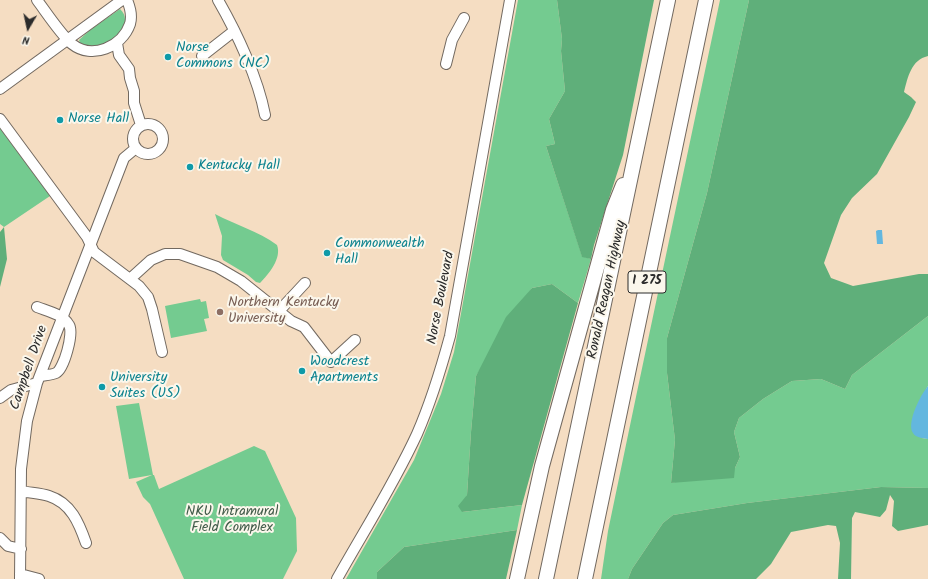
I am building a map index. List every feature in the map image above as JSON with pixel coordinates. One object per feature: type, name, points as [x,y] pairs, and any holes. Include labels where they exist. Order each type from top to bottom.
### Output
[{"type":"highway","name":"Ronald Reagan Highway","points":[[546,579],[668,0]]},
{"type":"highway","name":"I 275","points":[[585,579],[706,0]]},
{"type":"highway","points":[[516,579],[539,479],[564,385],[613,210],[638,143]]},
{"type":"street","points":[[38,0],[72,44],[88,51],[97,51],[108,48],[117,43],[130,24],[131,16],[127,0]]},
{"type":"street","points":[[0,89],[122,0]]},
{"type":"street","points":[[218,0],[234,31],[255,82],[263,104],[265,115]]},
{"type":"street","name":"Norse Boulevard","points":[[337,579],[409,450],[428,407],[443,361],[450,336],[510,0]]},
{"type":"street","points":[[446,64],[452,40],[464,18]]},
{"type":"street","points":[[202,56],[234,31]]},
{"type":"street","points":[[117,43],[119,55],[129,69],[134,91],[134,103],[141,125]]},
{"type":"street","points":[[0,119],[91,242],[94,252],[139,286],[148,298],[152,308],[162,352]]},
{"type":"street","points":[[150,124],[158,128],[162,136],[162,141],[158,149],[150,154],[136,148],[134,145],[133,136],[137,128],[141,125],[150,124]]},
{"type":"street","name":"Campbell Drive","points":[[20,577],[21,469],[27,421],[39,380],[62,317],[124,158],[136,148]]},
{"type":"street","points":[[130,279],[151,260],[165,254],[180,254],[217,267],[235,277],[291,321],[304,327],[331,362],[355,340]]},
{"type":"street","points":[[279,311],[305,283]]},
{"type":"street","points":[[0,398],[11,390],[56,373],[62,367],[72,334],[70,325],[62,317],[37,307]]},
{"type":"street","points":[[21,491],[49,496],[68,506],[78,520],[86,543]]},
{"type":"street","points":[[0,538],[8,546],[21,549]]},
{"type":"street","points":[[20,577],[39,579]]},
{"type":"green space","points":[[518,0],[557,0],[562,39],[561,51],[565,91],[549,119],[555,144],[546,146],[582,256],[591,259],[578,303],[552,284],[532,288],[476,376],[467,495],[462,512],[522,505],[517,530],[404,547],[377,572],[377,579],[346,579],[414,460],[441,394],[454,352]]},
{"type":"green space","points":[[557,0],[654,0],[623,155],[594,245],[591,259],[582,257],[546,146],[555,144],[549,119],[565,91],[561,51],[562,39]]},
{"type":"green space","points":[[720,0],[749,0],[707,193],[667,338],[667,373],[675,440],[671,483],[735,468],[740,457],[734,432],[739,418],[763,399],[792,381],[821,379],[845,389],[852,375],[928,316],[928,386],[926,389],[922,438],[928,439],[928,488],[881,487],[747,503],[673,515],[663,523],[632,569],[628,579],[601,579],[608,531]]},
{"type":"green space","points":[[749,0],[928,0],[928,56],[922,58],[914,65],[909,75],[904,92],[916,102],[877,174],[852,198],[841,215],[824,263],[831,278],[853,286],[919,274],[928,274],[928,316],[852,375],[845,389],[821,379],[792,381],[763,399],[739,418],[734,432],[740,457],[735,468],[734,478],[671,483],[675,440],[667,373],[667,338],[707,193]]},
{"type":"green space","points":[[120,9],[124,14],[125,20],[122,30],[118,36],[107,44],[99,47],[80,43],[79,40],[90,30]]},
{"type":"green space","points":[[0,128],[50,196],[4,227],[0,224]]},
{"type":"green space","points":[[215,214],[255,232],[277,245],[278,255],[274,266],[260,283],[256,282],[248,275],[223,260],[221,255],[222,236]]},
{"type":"green space","points":[[4,227],[7,259],[0,287],[0,232]]},
{"type":"green space","points":[[552,284],[578,303],[522,505],[462,512],[458,506],[467,495],[476,376],[506,317],[532,288]]},
{"type":"green space","points":[[200,299],[201,302],[206,301],[209,318],[204,319],[207,331],[171,338],[165,306]]},
{"type":"green space","name":"NKU Intramural Field Complex","points":[[139,403],[153,475],[159,489],[254,446],[265,451],[296,518],[297,551],[283,579],[184,579],[150,504],[143,497],[136,482],[152,475],[129,479],[116,406]]},
{"type":"green space","points":[[881,487],[928,488],[928,525],[898,531],[892,526],[894,501],[890,495],[886,510],[880,517],[855,512],[852,518],[851,579],[838,579],[840,543],[836,526],[828,525],[791,532],[771,564],[756,579],[628,579],[632,569],[663,523],[673,515],[747,503]]},
{"type":"green space","points":[[517,530],[506,579],[377,579],[377,572],[404,547]]},
{"type":"water","points":[[882,230],[883,244],[877,244],[876,231]]},
{"type":"water","points":[[928,386],[928,439],[916,436],[911,428],[911,423],[915,409]]},
{"type":"place","name":"Norse Commons (NC)","points":[[168,57]]},
{"type":"place","name":"Norse Hall","points":[[60,120]]},
{"type":"place","name":"Kentucky Hall","points":[[190,167]]},
{"type":"place","name":"Commonwealth Hall","points":[[327,253]]},
{"type":"place","name":"Northern Kentucky University","points":[[220,312]]},
{"type":"place","name":"Woodcrest Apartments","points":[[302,371]]},
{"type":"place","name":"University Suites (US)","points":[[102,387]]}]
